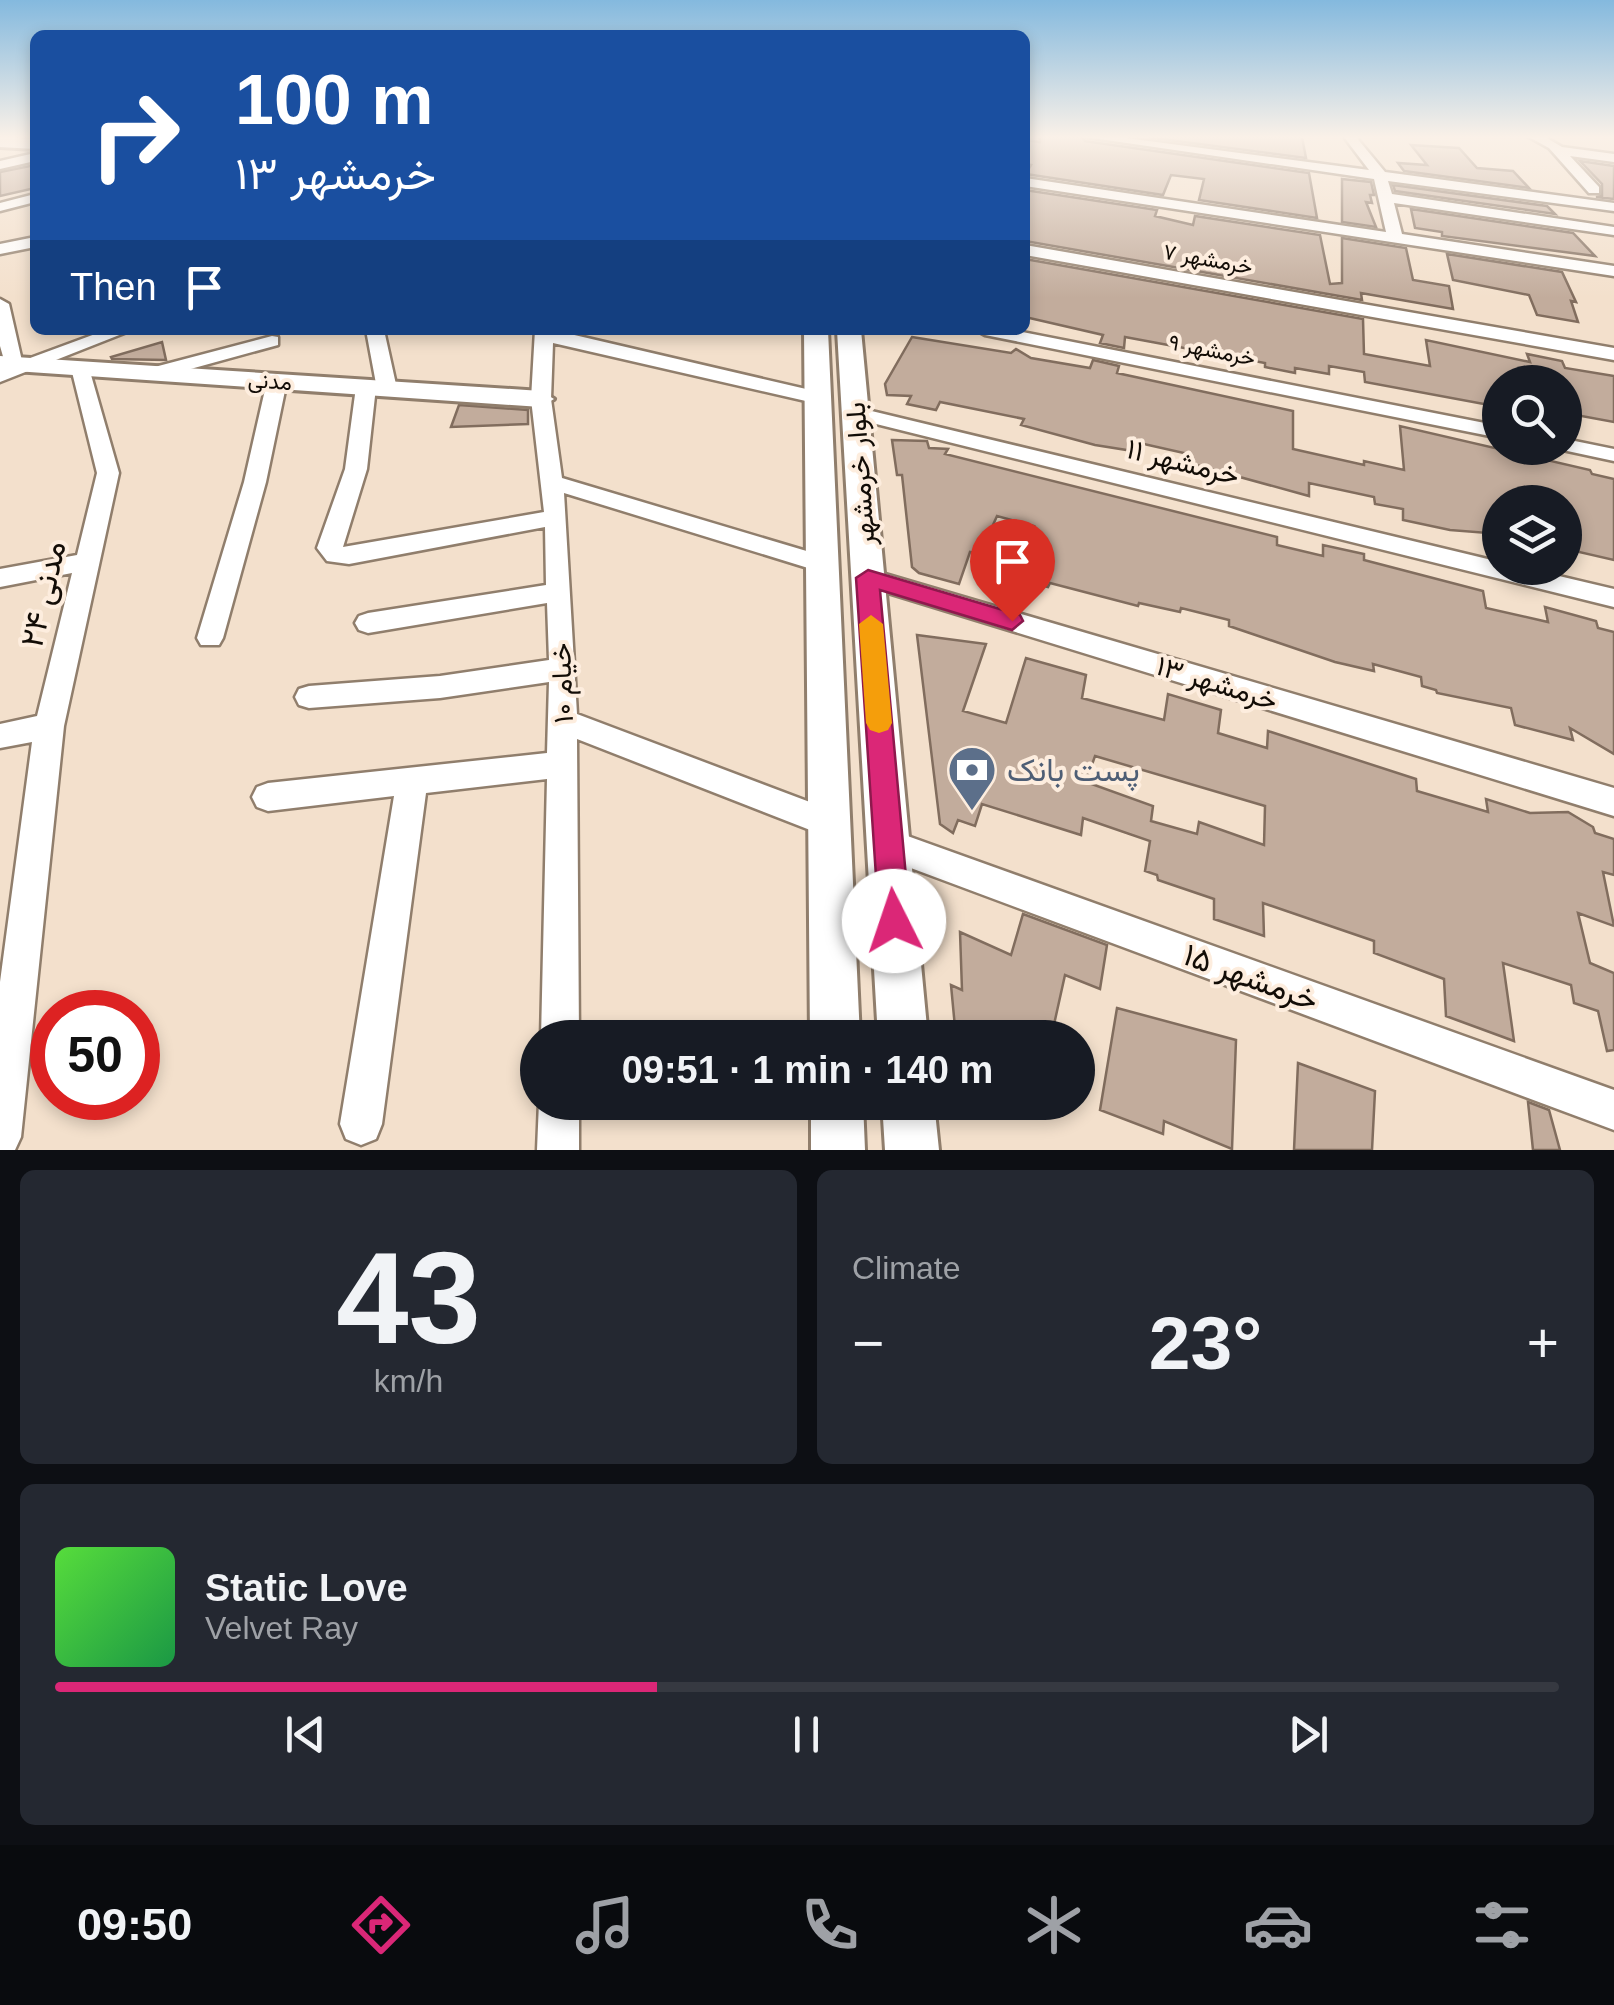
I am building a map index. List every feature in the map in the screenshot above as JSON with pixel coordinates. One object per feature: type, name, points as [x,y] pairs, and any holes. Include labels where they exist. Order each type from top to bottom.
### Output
[{"type":"main road","name":"بلوار خرمشهر","points":[[816,335],[833,1020]]},
{"type":"main road","name":"بلوار خرمشهر","points":[[848,335],[903,1020]]},
{"type":"main road","name":"مدنی","points":[[11,367],[80,368],[541,399]]},
{"type":"main road","points":[[820,468],[860,473]]},
{"type":"main road","points":[[837,1120],[838,1150]]},
{"type":"main road","points":[[910,1120],[912,1150]]},
{"type":"street","points":[[1082,191],[1614,271]]},
{"type":"street","points":[[1385,191],[1395,238]]},
{"type":"street","points":[[1491,191],[1614,208]]},
{"type":"street","points":[[1388,198],[1614,231]]},
{"type":"street","points":[[0,204],[30,200]]},
{"type":"street","points":[[0,249],[30,243]]},
{"type":"street","name":"خرمشهر ۷","points":[[1030,251],[1614,354]]},
{"type":"street","points":[[0,304],[11,367],[108,335]]},
{"type":"street","points":[[375,335],[377,388],[356,469],[329,548],[336,555],[349,556],[556,518]]},
{"type":"street","name":"خیام ۱۰","points":[[544,335],[541,399],[556,518],[563,669],[560,1020]]},
{"type":"street","points":[[552,335],[819,398]]},
{"type":"street","name":"خرمشهر ۹","points":[[1010,335],[1482,429]]},
{"type":"street","points":[[154,373],[272,341]]},
{"type":"street","name":"مدنی ۲۴","points":[[0,1137],[12,940],[49,726],[108,473],[80,368]]},
{"type":"street","points":[[210,638],[255,482],[277,382]]},
{"type":"street","name":"خرمشهر ۱۱","points":[[855,413],[1614,598]]},
{"type":"street","points":[[1582,448],[1614,455]]},
{"type":"street","points":[[549,480],[821,564]]},
{"type":"street","points":[[0,578],[85,562]]},
{"type":"street","name":"خرمشهر ۱۳","points":[[868,578],[1614,802]]},
{"type":"street","points":[[368,624],[558,592]]},
{"type":"street","points":[[309,697],[440,686],[563,669]]},
{"type":"street","points":[[563,721],[828,824]]},
{"type":"street","points":[[0,736],[49,726]]},
{"type":"street","points":[[268,796],[565,764]]},
{"type":"street","points":[[361,1124],[412,779]]},
{"type":"street","name":"خرمشهر ۱۵","points":[[888,844],[1614,1110]]},
{"type":"street","points":[[558,1150],[559,1120]]},
{"type":"building","points":[[1030,191],[1157,210],[1155,216],[1193,225],[1195,216],[1320,235],[1330,284],[1342,283],[1342,238],[1406,248],[1413,280],[1449,286],[1453,309],[1361,293],[1362,300],[1030,242]]},
{"type":"building","points":[[1135,191],[1165,191],[1163,195]]},
{"type":"building","points":[[1201,191],[1312,191],[1317,218],[1199,200]]},
{"type":"building","points":[[1342,191],[1373,191],[1372,203],[1366,202],[1376,227],[1342,222]]},
{"type":"building","points":[[1395,191],[1435,191],[1547,206],[1555,214]]},
{"type":"building","points":[[1602,191],[1614,191],[1614,199],[1596,197],[1602,196]]},
{"type":"building","points":[[1411,209],[1573,233],[1595,256],[1442,236],[1442,232],[1415,228]]},
{"type":"building","points":[[1447,254],[1562,272],[1576,302],[1571,301],[1578,322],[1537,315],[1529,295],[1453,280]]},
{"type":"building","points":[[1030,260],[1363,319],[1364,354],[1430,366],[1426,340],[1530,362],[1527,354],[1562,361],[1564,365],[1482,365],[1482,404],[1365,382],[1364,372],[1329,366],[1329,374],[1295,368],[1295,373],[1265,367],[1265,363],[1125,337],[1124,348],[1100,343],[1103,335],[1030,318]]},
{"type":"building","points":[[912,337],[1011,353],[1016,349],[1031,358],[1090,368],[1093,360],[1119,366],[1117,373],[1293,411],[1293,449],[1364,465],[1364,461],[1404,470],[1400,426],[1482,445],[1482,465],[1568,465],[1590,470],[1592,474],[1614,479],[1614,560],[1582,553],[1582,485],[1482,485],[1482,533],[1450,530],[1403,520],[1403,509],[1375,504],[1374,497],[1309,483],[1309,496],[1185,462],[1184,453],[1135,442],[1133,451],[1095,445],[1021,425],[1024,419],[940,402],[936,410],[907,404],[911,396],[887,395],[885,384]]},
{"type":"building","points":[[162,342],[166,360],[111,357]]},
{"type":"building","points":[[1582,371],[1614,376],[1614,422],[1582,416]]},
{"type":"building","points":[[459,405],[528,410],[528,424],[451,427]]},
{"type":"building","points":[[892,440],[927,441],[929,448],[948,449],[945,454],[1277,537],[1277,545],[1323,556],[1323,545],[1364,554],[1364,560],[1483,591],[1486,608],[1548,622],[1545,607],[1596,621],[1598,628],[1614,632],[1614,754],[1570,728],[1573,740],[1515,725],[1511,708],[1437,693],[1422,686],[1421,677],[1373,664],[1374,671],[1335,662],[1229,626],[1229,620],[1181,608],[1180,612],[1139,603],[1138,606],[1050,583],[1048,587],[1013,578],[1034,526],[997,516],[980,554],[970,552],[959,584],[919,573],[912,567],[902,475],[897,475]]},
{"type":"building","points":[[917,635],[986,644],[963,711],[1006,723],[1026,658],[1086,675],[1082,698],[1164,720],[1168,694],[1221,710],[1218,733],[1267,748],[1268,731],[1416,779],[1417,791],[1488,812],[1486,799],[1530,813],[1568,812],[1593,827],[1595,833],[1614,839],[1614,875],[1603,872],[1614,926],[1578,913],[1590,963],[1614,973],[1614,1050],[1607,1051],[1598,1011],[1574,1003],[1571,985],[1503,963],[1514,1041],[1446,1016],[1444,979],[1374,953],[1374,941],[1263,903],[1264,936],[1214,919],[1214,899],[1158,880],[1157,875],[1145,871],[1150,841],[1083,818],[1081,835],[982,804],[975,826],[958,820],[953,833],[940,824]],"holes":[[[1095,756],[1265,806],[1264,845],[1199,822],[1197,834],[1151,821],[1153,806],[1086,782]]]},
{"type":"building","points":[[1023,914],[1107,945],[1100,989],[1065,975],[1055,1020],[954,1020],[951,985],[962,990],[960,932],[1011,955]]},
{"type":"building","points":[[1117,1008],[1236,1040],[1232,1149],[1164,1121],[1163,1134],[1100,1110]]},
{"type":"building","points":[[1298,1063],[1375,1091],[1372,1150],[1294,1150]]},
{"type":"building","points":[[1528,1102],[1549,1110],[1560,1150],[1533,1150]]},
{"type":"slow traffic","points":[[871,624],[879,723]]},
{"type":"place","name":"پست بانک","points":[[972,812]]},
{"type":"route","points":[[894,921],[868,578],[1012,621]]}]
